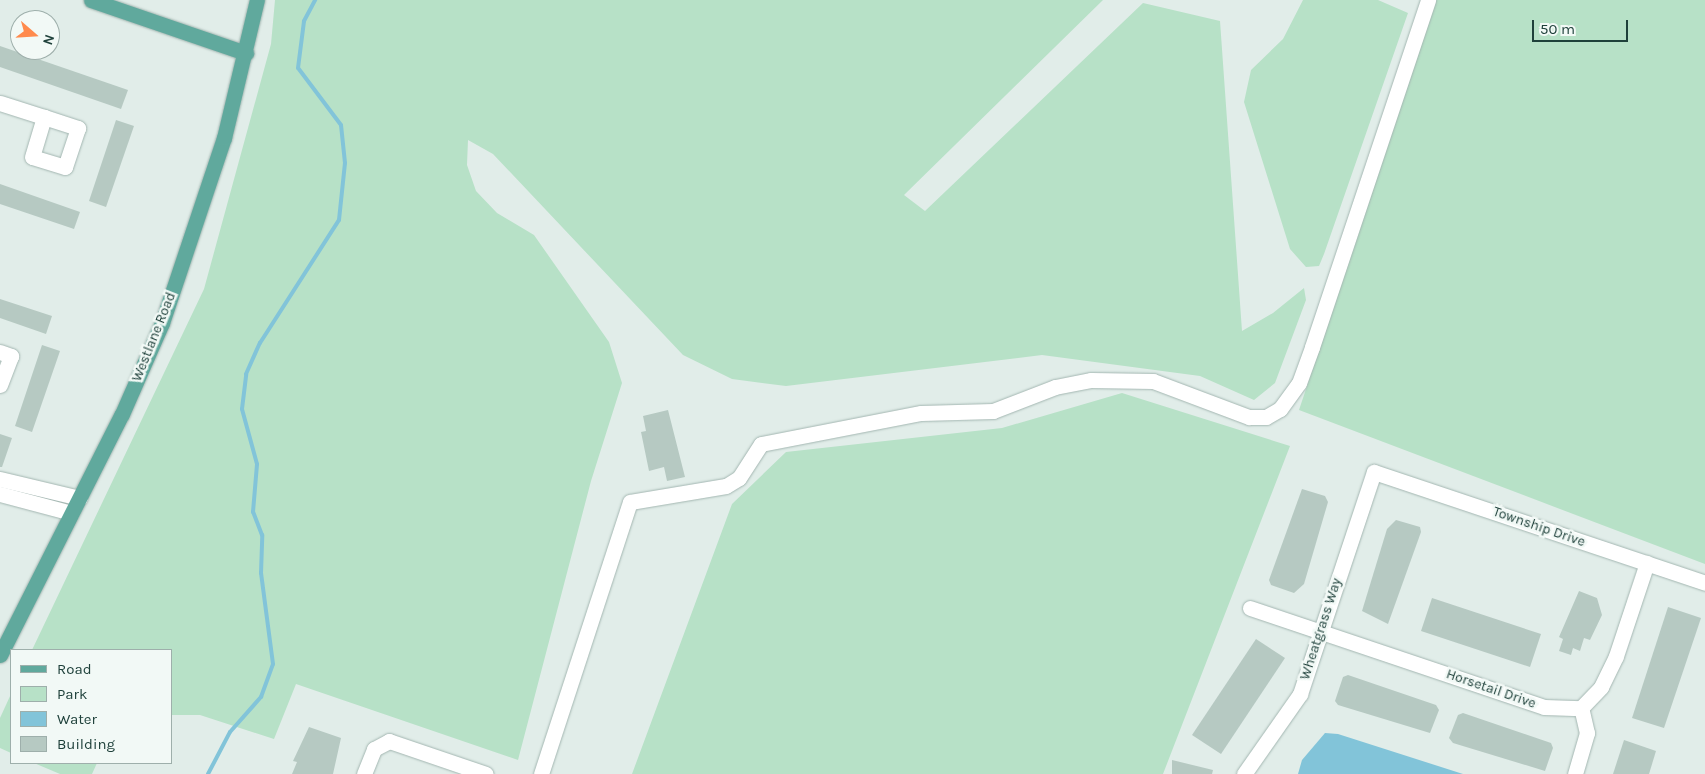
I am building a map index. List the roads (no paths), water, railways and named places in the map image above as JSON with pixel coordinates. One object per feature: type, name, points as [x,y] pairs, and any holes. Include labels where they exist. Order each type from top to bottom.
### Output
[{"type":"main road","points":[[91,0],[246,53]]},
{"type":"main road","name":"Westlane Road","points":[[0,655],[80,498],[162,323],[215,170],[246,53],[257,0]]},
{"type":"street","points":[[541,774],[630,502],[726,486],[739,478],[761,444],[921,413],[993,411],[1055,387],[1090,380],[1152,381],[1248,417],[1266,417],[1280,408],[1299,382],[1312,347],[1428,0]]},
{"type":"street","points":[[0,103],[44,117]]},
{"type":"street","points":[[0,352],[11,356],[0,385]]},
{"type":"street","name":"Township Drive","points":[[1374,472],[1705,583]]},
{"type":"street","name":"Wheatgrass Way","points":[[1244,774],[1300,694],[1374,472]]},
{"type":"street","points":[[0,480],[80,498]]},
{"type":"street","points":[[0,494],[72,513]]},
{"type":"street","points":[[1575,774],[1587,734],[1581,708],[1601,687],[1616,656],[1647,563]]},
{"type":"street","name":"Horsetail Drive","points":[[1250,608],[1544,707],[1581,708]]},
{"type":"street","points":[[364,774],[371,754],[381,744],[396,742],[486,774]]},
{"type":"water","points":[[1325,733],[1338,734],[1463,774],[1298,774],[1302,760]]},
{"type":"waterway","points":[[208,774],[230,732],[261,697],[273,664],[261,573],[262,535],[253,512],[257,464],[242,409],[246,374],[260,343],[339,220],[345,163],[341,125],[298,68],[304,21],[315,0]]}]
